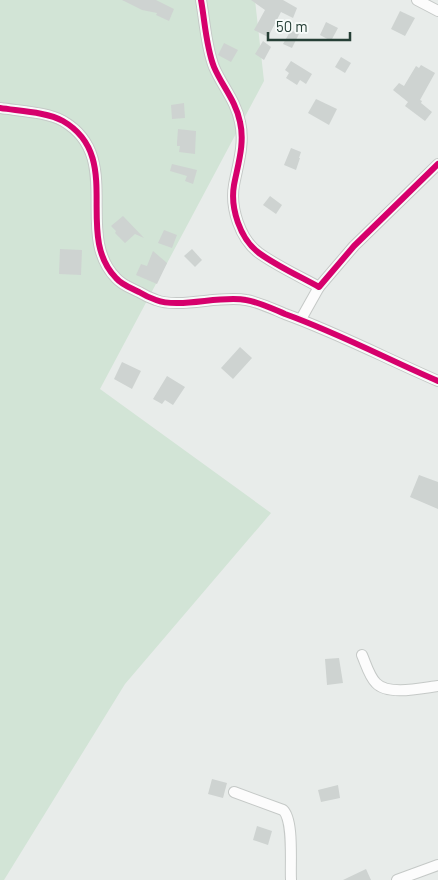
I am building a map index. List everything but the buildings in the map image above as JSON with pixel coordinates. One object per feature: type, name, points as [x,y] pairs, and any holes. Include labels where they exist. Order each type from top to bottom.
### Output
[{"type":"street","points":[[201,0],[212,60],[237,110],[242,132],[233,196],[238,222],[246,238],[260,254],[319,287]]},
{"type":"street","points":[[417,0],[438,11]]},
{"type":"street","points":[[0,108],[46,115],[63,121],[74,129],[88,145],[93,157],[96,180],[97,228],[100,249],[109,270],[122,284],[157,301],[241,299],[251,301],[301,320],[438,381]]},
{"type":"street","points":[[301,320],[319,287],[354,246],[438,164]]},
{"type":"street","points":[[362,655],[373,680],[380,687],[394,691],[438,686]]},
{"type":"street","points":[[234,792],[283,810],[287,814],[291,880]]},
{"type":"street","points":[[398,880],[438,865]]},
{"type":"green space","points":[[0,0],[255,0],[264,81],[100,389],[271,513],[125,684],[4,880],[0,880]]},
{"type":"cycle path","points":[[201,0],[211,59],[238,114],[241,130],[242,138],[233,194],[235,213],[247,240],[259,253],[319,287],[354,246],[438,164]]},
{"type":"cycle path","points":[[0,108],[56,118],[63,121],[81,136],[91,155],[96,175],[98,240],[104,260],[116,278],[124,284],[149,297],[165,302],[188,303],[224,299],[256,302],[324,329],[438,381]]}]
